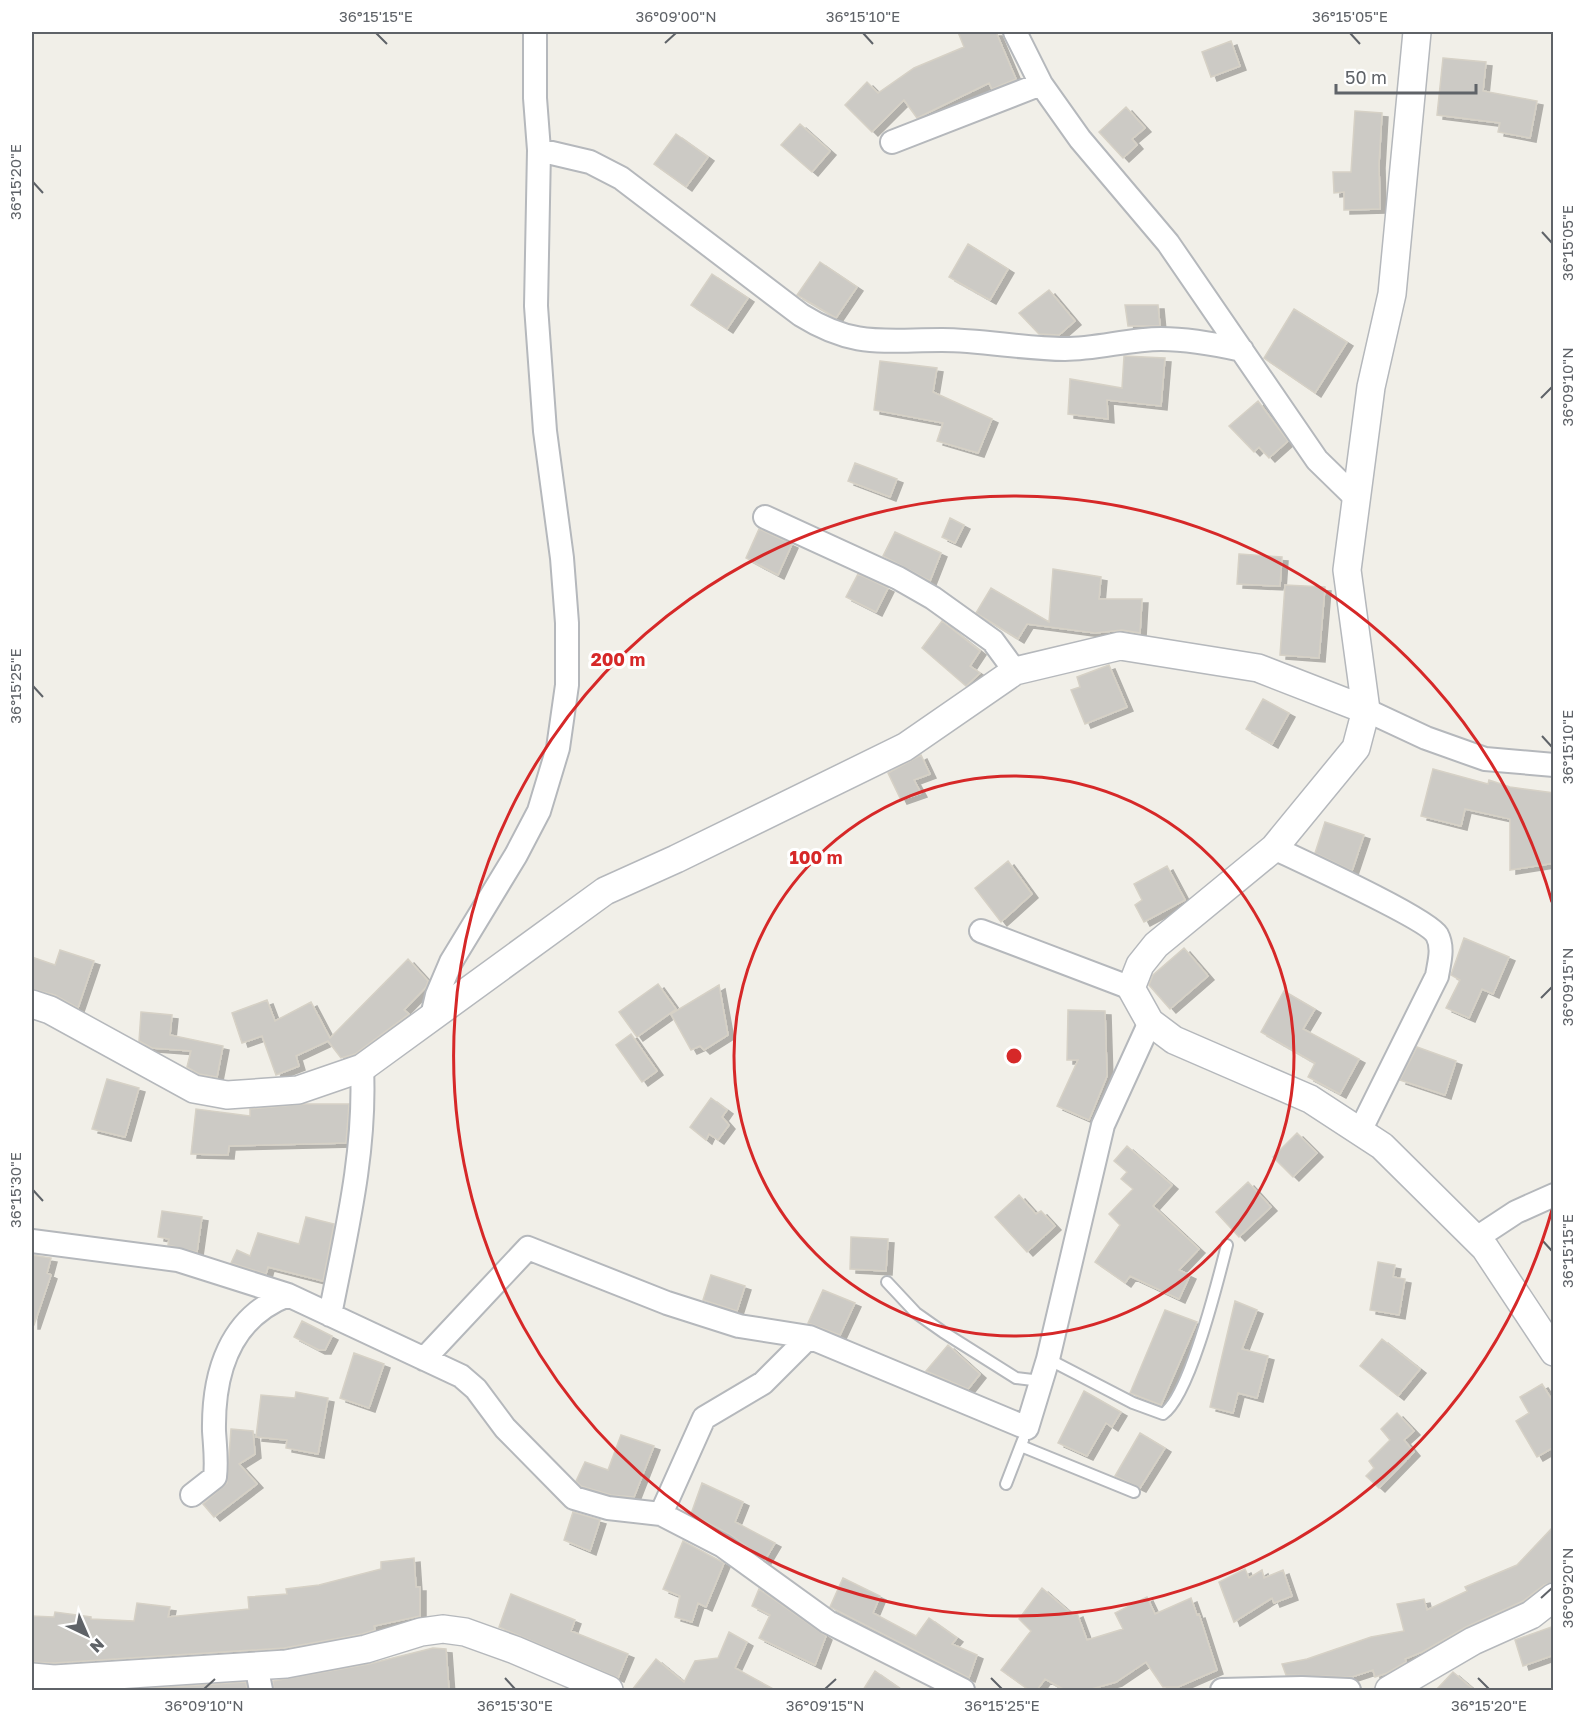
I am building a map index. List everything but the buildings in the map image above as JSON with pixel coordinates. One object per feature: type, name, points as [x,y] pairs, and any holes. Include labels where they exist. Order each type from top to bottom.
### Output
[{"type":"street","points":[[432,1016],[437,994],[451,962],[516,855],[539,811],[558,748],[567,685],[567,623],[562,558],[545,431],[536,306],[539,150],[534,98],[535,32]]},
{"type":"street","points":[[1015,32],[1041,84],[1080,139],[1168,243],[1317,460],[1356,498]]},
{"type":"street","points":[[1131,988],[1140,965],[1156,945],[1274,848],[1356,748],[1366,710],[1347,570],[1371,387],[1392,294],[1416,32]]},
{"type":"street","points":[[892,142],[1041,84]]},
{"type":"street","points":[[539,150],[590,162],[621,178],[801,315],[824,330],[846,337],[875,343],[963,341],[1068,349],[1170,339],[1193,340],[1242,350]]},
{"type":"street","points":[[765,517],[898,578],[933,598],[993,641],[1015,671]]},
{"type":"street","points":[[32,1004],[50,1010],[194,1089],[228,1095],[298,1090],[362,1068],[605,891],[676,859],[905,747],[1015,671],[1120,646],[1258,668],[1366,710],[1426,738],[1485,759],[1554,765]]},
{"type":"street","points":[[1274,848],[1415,919],[1437,934],[1441,952],[1437,976],[1360,1131]]},
{"type":"street","points":[[981,931],[1131,988],[1150,1022],[1174,1040],[1310,1099],[1382,1146],[1485,1248],[1554,1352]]},
{"type":"street","points":[[424,1359],[528,1248],[677,1306],[739,1326],[809,1337],[1024,1437],[1048,1359],[1102,1125],[1150,1022]]},
{"type":"street","points":[[330,1314],[359,1167],[364,1103],[362,1068]]},
{"type":"street","points":[[1475,1239],[1516,1212],[1554,1195]]},
{"type":"street","points":[[32,1241],[178,1260],[288,1295],[461,1376],[476,1389],[505,1428],[574,1498],[608,1508],[662,1514],[723,1546],[828,1622],[923,1681],[963,1690]]},
{"type":"street","points":[[192,1495],[215,1477],[218,1460],[214,1431],[218,1379],[229,1348],[249,1318],[268,1302],[288,1295]]},
{"type":"street","points":[[662,1514],[704,1418],[763,1383],[809,1337]]},
{"type":"street","points":[[1389,1690],[1473,1641],[1531,1615],[1554,1597]]},
{"type":"street","points":[[32,1677],[125,1682],[258,1678],[286,1664],[355,1651],[422,1632],[443,1629],[465,1632],[515,1650],[609,1690]]},
{"type":"street","points":[[1222,1690],[1302,1688],[1349,1690]]},
{"type":"lane","points":[[1048,1359],[1133,1403],[1163,1414],[1176,1400],[1200,1338],[1212,1305],[1227,1245]]},
{"type":"lane","points":[[887,1282],[916,1313],[962,1344],[1016,1378],[1041,1381]]},
{"type":"lane","points":[[1006,1484],[1024,1437],[1134,1492]]}]
